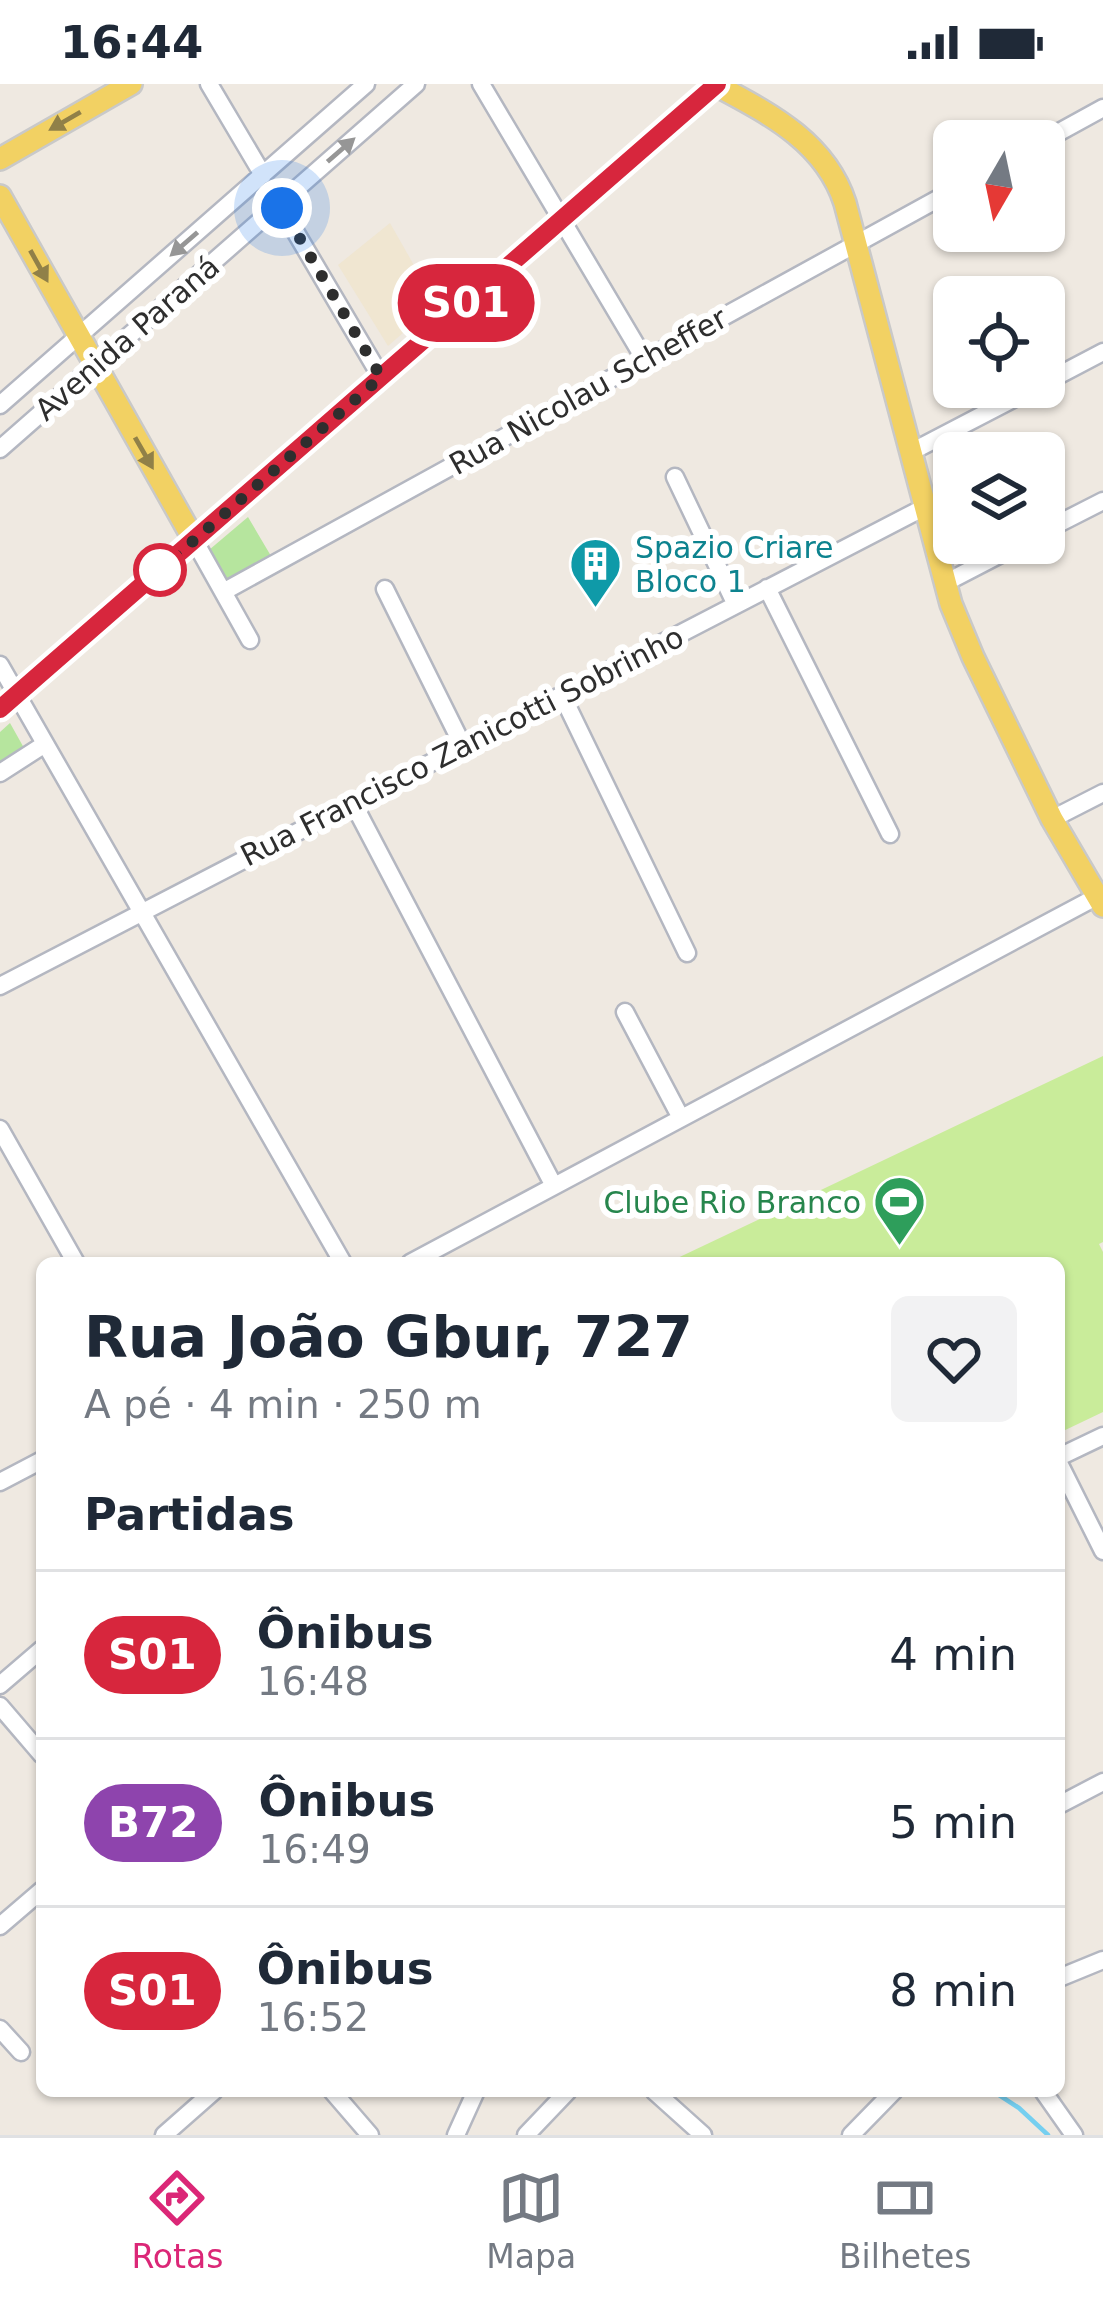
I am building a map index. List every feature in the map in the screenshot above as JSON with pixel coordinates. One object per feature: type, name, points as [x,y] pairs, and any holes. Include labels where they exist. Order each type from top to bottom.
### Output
[{"type":"main road","points":[[0,159],[131,84]]},
{"type":"main road","points":[[8,702],[716,84],[790,128],[821,157],[841,190],[945,583],[973,657],[1052,819],[1100,902]]},
{"type":"main road","points":[[0,196],[194,540]]},
{"type":"street","points":[[209,84],[263,175]]},
{"type":"street","name":"Avenida Paraná","points":[[0,449],[87,351],[263,175],[366,84]]},
{"type":"street","name":"Avenida Paraná","points":[[0,405],[87,351],[279,204],[416,84]]},
{"type":"street","points":[[481,84],[645,360]]},
{"type":"street","points":[[1065,129],[1103,108]]},
{"type":"street","name":"Rua Nicolau Scheffer","points":[[223,592],[933,202]]},
{"type":"street","points":[[279,204],[381,377]]},
{"type":"street","points":[[1065,372],[1103,352]]},
{"type":"street","points":[[911,452],[996,408]]},
{"type":"street","points":[[675,478],[736,604]]},
{"type":"street","points":[[1065,521],[1103,501]]},
{"type":"street","name":"Rua Francisco Zanicotti Sobrinho","points":[[0,986],[925,507]]},
{"type":"street","points":[[194,540],[250,640]]},
{"type":"street","points":[[945,583],[982,564]]},
{"type":"street","points":[[767,588],[890,834]]},
{"type":"street","points":[[385,589],[463,746]]},
{"type":"street","points":[[0,665],[8,702],[45,744],[340,1257]]},
{"type":"street","points":[[562,694],[687,953]]},
{"type":"street","points":[[0,773],[45,744]]},
{"type":"street","points":[[1052,819],[1103,793]]},
{"type":"street","points":[[353,803],[554,1186]]},
{"type":"street","points":[[421,1257],[1100,902]]},
{"type":"street","points":[[625,1012],[681,1118]]},
{"type":"street","points":[[0,1130],[73,1257]]},
{"type":"street","points":[[1065,1457],[1103,1436]]},
{"type":"street","points":[[0,1482],[36,1463]]},
{"type":"street","points":[[1065,1472],[1103,1551]]},
{"type":"street","points":[[0,1685],[36,1654]]},
{"type":"street","points":[[0,1706],[36,1748]]},
{"type":"street","points":[[1065,1795],[1103,1782]]},
{"type":"street","points":[[0,1926],[36,1895]]},
{"type":"street","points":[[1065,1976],[1103,1960]]},
{"type":"street","points":[[0,2029],[21,2052]]},
{"type":"street","points":[[164,2135],[207,2097]]},
{"type":"street","points":[[337,2097],[370,2135]]},
{"type":"street","points":[[463,2132],[474,2097]]},
{"type":"street","points":[[526,2135],[562,2097]]},
{"type":"street","points":[[661,2097],[703,2135]]},
{"type":"street","points":[[851,2135],[888,2097]]},
{"type":"street","points":[[1047,2097],[1074,2135]]},
{"type":"shaded area","points":[[390,223],[436,304],[388,346],[338,265]]},
{"type":"green space","points":[[248,517],[271,556],[228,580],[209,550]]},
{"type":"green space","points":[[10,723],[24,748],[0,763],[0,732]]},
{"type":"green space","name":"Clube Rio Branco","points":[[1103,1056],[1103,1242],[1099,1244],[1103,1252],[1103,1412],[1065,1430],[1065,1257],[680,1257]]},
{"type":"waterway","points":[[1002,2097],[1048,2135]]},
{"type":"bus line","name":"S01","points":[[0,709],[717,84]]},
{"type":"place","name":"Spazio Criare Bloco 1","points":[[596,610]]},
{"type":"place","name":"Clube Rio Branco","points":[[900,1248]]},
{"type":"route","points":[[160,570],[381,377],[282,208]]}]
